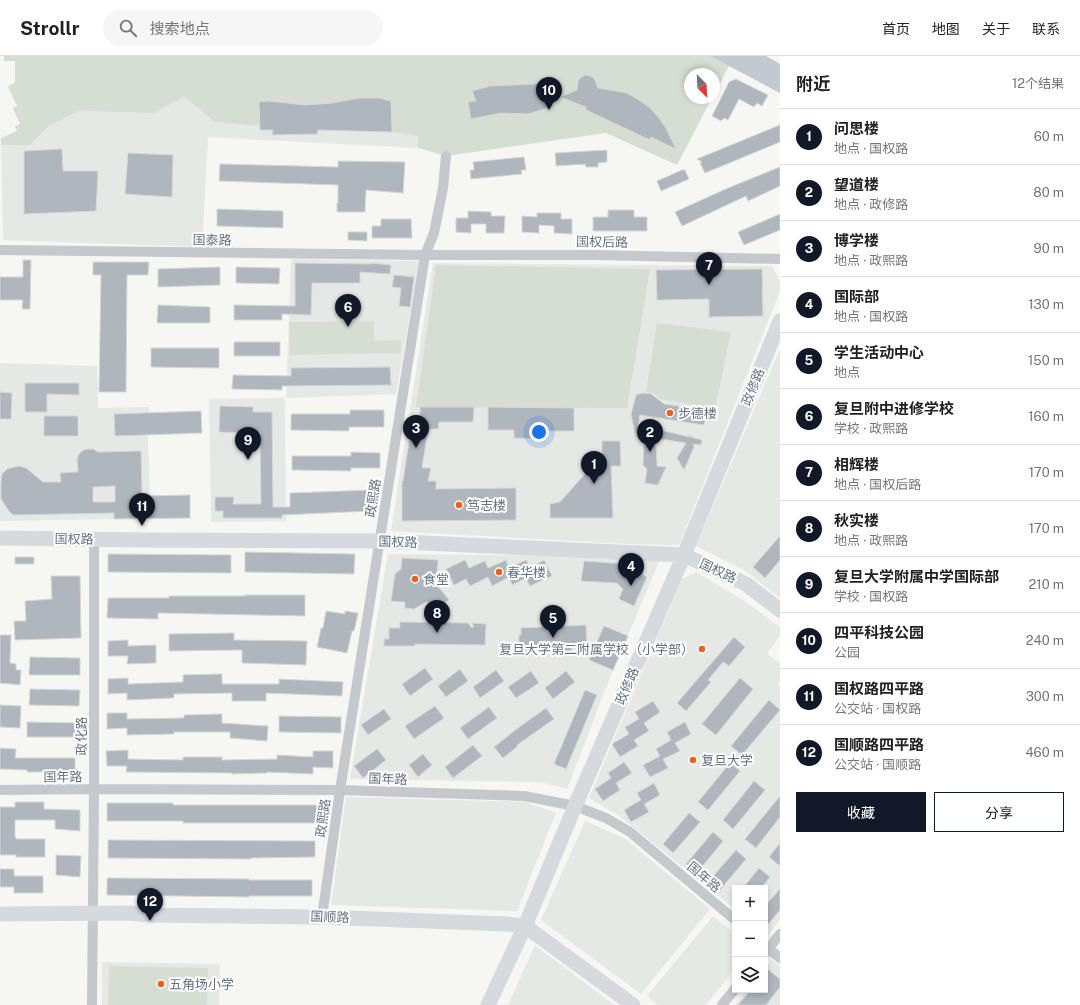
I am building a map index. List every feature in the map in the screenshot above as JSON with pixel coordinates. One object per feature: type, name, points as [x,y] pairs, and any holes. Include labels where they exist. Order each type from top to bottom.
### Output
[{"type":"street","name":"政熙路","points":[[322,917],[340,790],[424,255],[434,232],[443,188],[446,156]]},
{"type":"street","name":"国泰路","points":[[0,250],[424,255]]},
{"type":"street","name":"国权后路","points":[[424,255],[595,255],[780,259]]},
{"type":"street","name":"政修路","points":[[488,1005],[525,926],[575,806],[684,555],[780,321]]},
{"type":"street","name":"国权路","points":[[0,538],[94,540],[380,541],[684,555],[746,584],[780,610]]},
{"type":"street","name":"政化路","points":[[92,1005],[94,540]]},
{"type":"street","name":"国年路","points":[[0,790],[340,790],[524,796],[575,806],[606,818],[630,832],[732,917]]},
{"type":"street","name":"国顺路","points":[[0,914],[322,917],[525,926]]},
{"type":"street","points":[[525,926],[633,1005]]},
{"type":"street","points":[[768,947],[780,934]]},
{"type":"street","points":[[768,950],[780,958]]},
{"type":"street","points":[[722,1005],[732,993]]},
{"type":"shaded area","points":[[4,56],[710,56],[729,66],[720,83],[720,68],[684,68],[684,104],[709,104],[677,165],[606,133],[446,156],[418,148],[418,136],[392,132],[391,101],[383,99],[360,99],[312,104],[259,103],[260,126],[215,122],[184,97],[154,113],[78,111],[50,125],[30,145],[1,145],[1,138],[17,131],[15,126],[20,124],[13,108],[17,106],[8,86],[15,83],[15,61],[4,61]]},
{"type":"shaded area","points":[[710,56],[766,56],[780,64],[780,93]]},
{"type":"shaded area","points":[[184,97],[215,122],[260,126],[259,102],[379,98],[391,101],[392,132],[419,136],[418,148],[208,137],[202,247],[3,240],[1,145],[30,145],[50,125],[78,111],[154,113]]},
{"type":"shaded area","points":[[291,259],[419,261],[396,394],[286,398]]},
{"type":"shaded area","points":[[433,263],[772,266],[780,281],[780,291],[679,545],[628,544],[391,531]]},
{"type":"shaded area","points":[[436,265],[650,269],[627,408],[416,407]]},
{"type":"shaded area","points":[[374,321],[374,341],[401,340],[401,353],[290,355],[289,322]]},
{"type":"shaded area","points":[[657,323],[731,332],[715,409],[660,399],[654,393],[646,392]]},
{"type":"shaded area","points":[[780,349],[780,598],[744,570],[696,546]]},
{"type":"shaded area","points":[[0,363],[97,366],[98,408],[149,407],[148,441],[150,496],[117,496],[114,519],[0,521]]},
{"type":"shaded area","points":[[285,398],[286,521],[211,522],[209,399]]},
{"type":"shaded area","points":[[388,554],[661,557],[605,690],[567,789],[541,782],[350,779]]},
{"type":"shaded area","name":"复旦大学","points":[[696,572],[743,600],[780,627],[780,636],[767,653],[780,664],[780,682],[778,685],[780,687],[780,920],[768,935],[768,885],[732,885],[732,907],[619,816],[589,798],[682,579]]},
{"type":"shaded area","points":[[346,797],[525,802],[556,813],[517,911],[331,905]]},
{"type":"shaded area","points":[[585,821],[624,838],[710,909],[641,994],[541,920]]},
{"type":"shaded area","points":[[713,916],[732,932],[732,973],[706,1005],[658,1005],[647,996]]},
{"type":"shaded area","points":[[535,945],[614,1005],[508,1005]]},
{"type":"shaded area","points":[[772,960],[780,966],[780,1005],[735,1005],[745,993],[768,993],[768,965]]},
{"type":"shaded area","name":"五角场小学","points":[[102,962],[220,964],[219,1005],[102,1005]]},
{"type":"shaded area","name":"五角场小学","points":[[109,966],[208,968],[207,1005],[108,1005]]},
{"type":"building","points":[[585,75],[594,78],[598,88],[627,93],[650,108],[666,128],[676,149],[651,137],[650,140],[586,110],[586,107],[560,97],[577,90],[578,81]]},
{"type":"building","points":[[736,79],[768,95],[762,106],[757,103],[754,107],[739,99],[728,120],[724,118],[721,121],[712,116],[718,104],[720,104],[720,100],[729,82]]},
{"type":"building","points":[[549,81],[550,84],[553,84],[549,106],[547,108],[528,114],[501,113],[471,119],[468,102],[476,101],[472,91],[490,86],[534,84]]},
{"type":"building","points":[[359,98],[379,98],[391,101],[392,132],[318,130],[317,134],[272,135],[273,130],[260,130],[259,102],[268,101],[306,105],[332,103]]},
{"type":"building","points":[[780,125],[780,142],[705,173],[700,163],[702,162],[697,159]]},
{"type":"building","points":[[62,149],[63,171],[98,171],[96,211],[24,214],[24,151]]},
{"type":"building","points":[[607,150],[607,162],[598,163],[598,167],[586,167],[585,164],[556,166],[555,153]]},
{"type":"building","points":[[128,153],[173,155],[172,197],[125,194]]},
{"type":"building","points":[[524,157],[526,170],[521,170],[522,174],[471,179],[470,170],[474,170],[473,162]]},
{"type":"building","points":[[338,161],[405,162],[403,193],[366,190],[365,212],[337,212],[338,185],[219,181],[220,164],[338,167]]},
{"type":"building","points":[[780,167],[780,186],[748,201],[746,196],[682,226],[675,212]]},
{"type":"building","points":[[685,170],[689,179],[661,191],[657,181]]},
{"type":"building","points":[[217,209],[283,211],[283,228],[217,226]]},
{"type":"building","points":[[608,210],[634,210],[634,217],[647,217],[647,231],[593,231],[593,217],[608,217]]},
{"type":"building","points":[[468,211],[491,212],[491,216],[505,216],[504,233],[486,233],[486,224],[471,224],[471,233],[456,232],[456,218],[468,218]]},
{"type":"building","points":[[537,213],[561,213],[561,219],[572,219],[572,234],[554,233],[554,226],[539,225],[539,233],[522,232],[522,216],[537,217]]},
{"type":"building","points":[[780,214],[780,230],[744,245],[738,232]]},
{"type":"building","points":[[381,219],[411,219],[412,238],[372,238],[372,226],[381,226]]},
{"type":"building","points":[[348,232],[367,232],[367,241],[348,240]]},
{"type":"building","points":[[23,260],[31,260],[30,309],[22,309],[23,300],[0,300],[0,277],[23,277]]},
{"type":"building","points":[[93,262],[149,262],[148,275],[127,275],[126,392],[99,392],[101,275],[93,275]]},
{"type":"building","points":[[295,263],[371,263],[391,265],[390,274],[360,272],[360,283],[312,283],[311,315],[282,314],[282,320],[234,320],[234,305],[295,306]]},
{"type":"building","points":[[220,267],[220,285],[158,287],[158,269]]},
{"type":"building","points":[[236,267],[280,268],[279,284],[236,283]]},
{"type":"building","points":[[762,269],[763,316],[709,317],[709,299],[657,300],[656,270]]},
{"type":"building","points":[[394,275],[414,277],[410,307],[399,306],[401,288],[392,287]]},
{"type":"building","points":[[158,305],[210,307],[210,323],[157,323]]},
{"type":"building","points":[[234,342],[280,342],[280,356],[234,356]]},
{"type":"building","points":[[151,348],[219,348],[219,368],[151,367]]},
{"type":"building","points":[[390,367],[391,385],[282,386],[282,390],[232,389],[233,375],[291,376],[291,368]]},
{"type":"building","points":[[25,383],[79,383],[79,395],[47,394],[47,412],[25,412]]},
{"type":"building","points":[[0,392],[12,393],[11,419],[0,419]]},
{"type":"building","name":"步德楼","points":[[643,393],[651,394],[664,404],[708,410],[704,425],[640,415],[636,437],[631,415],[636,395]]},
{"type":"building","points":[[220,406],[253,407],[253,412],[272,412],[273,507],[290,507],[290,493],[370,490],[370,511],[282,515],[282,518],[223,518],[223,511],[215,511],[215,497],[234,497],[233,504],[261,504],[260,433],[219,432]]},
{"type":"building","name":"笃志楼","points":[[420,407],[474,407],[473,422],[439,422],[438,429],[428,429],[422,468],[431,468],[428,481],[436,481],[436,489],[516,488],[516,520],[402,521],[402,481],[413,415],[420,415]]},
{"type":"building","points":[[488,407],[574,408],[574,431],[547,431],[547,439],[514,438],[514,430],[488,430]]},
{"type":"building","points":[[350,410],[384,410],[384,427],[349,427],[349,431],[291,430],[291,414],[350,414]]},
{"type":"building","points":[[201,411],[202,433],[115,436],[114,414]]},
{"type":"building","points":[[44,416],[78,416],[78,436],[44,436]]},
{"type":"building","points":[[657,429],[689,437],[690,434],[691,437],[702,440],[701,445],[693,444],[694,447],[684,470],[677,458],[686,443],[661,439],[656,444],[657,466],[666,467],[658,485],[645,483],[647,469],[643,465],[644,440]]},
{"type":"building","points":[[602,441],[620,441],[621,466],[611,466],[613,518],[550,518],[550,504],[560,502],[593,465],[602,464]]},
{"type":"building","points":[[93,449],[98,452],[141,451],[142,496],[190,495],[190,518],[114,519],[114,513],[13,515],[8,510],[1,499],[2,474],[7,469],[19,466],[26,468],[43,482],[61,482],[60,473],[78,472],[77,459],[83,450]],"holes":[[[115,486],[115,502],[93,502],[93,487]]]},
{"type":"building","points":[[351,452],[380,453],[380,468],[351,468],[351,471],[292,470],[292,456],[351,456]]},
{"type":"building","points":[[780,536],[780,560],[765,578],[753,567]]},
{"type":"building","points":[[245,552],[355,554],[354,574],[245,572]]},
{"type":"building","points":[[108,554],[231,555],[231,573],[108,572]]},
{"type":"building","points":[[15,557],[34,557],[34,564],[15,564]]},
{"type":"building","name":"食堂","points":[[402,558],[438,560],[436,584],[449,600],[439,606],[426,602],[414,609],[405,608],[405,602],[391,601],[395,574],[401,569]]},
{"type":"building","name":"春华楼","points":[[465,560],[469,568],[485,561],[488,568],[506,560],[509,568],[526,560],[530,568],[544,560],[552,576],[530,586],[526,578],[512,585],[509,577],[492,586],[488,577],[470,586],[466,579],[454,585],[446,569]]},
{"type":"building","points":[[584,561],[640,565],[643,575],[647,577],[634,606],[619,599],[623,589],[617,583],[581,581]]},
{"type":"building","points":[[51,576],[80,576],[81,638],[15,640],[14,621],[26,621],[25,601],[52,599]]},
{"type":"building","points":[[305,595],[305,616],[158,613],[158,619],[107,618],[108,598],[169,598],[169,596]]},
{"type":"building","points":[[326,611],[345,614],[345,611],[358,613],[347,653],[317,647],[321,628],[323,628]]},
{"type":"building","points":[[400,622],[468,623],[472,628],[474,627],[472,623],[486,624],[485,645],[415,644],[415,646],[384,646],[384,639],[389,639],[389,628],[400,628]]},
{"type":"building","points":[[586,625],[587,646],[571,646],[572,651],[519,651],[519,635],[521,635],[521,628]]},
{"type":"building","points":[[604,626],[628,636],[613,670],[589,660]]},
{"type":"building","points":[[234,633],[234,640],[307,641],[306,665],[242,663],[242,650],[169,651],[169,634]]},
{"type":"building","points":[[0,635],[11,635],[10,663],[16,664],[16,670],[21,670],[20,685],[0,683]]},
{"type":"building","points":[[734,637],[745,647],[729,666],[723,662],[708,680],[711,682],[686,711],[677,703]]},
{"type":"building","points":[[128,640],[128,646],[156,645],[156,663],[127,664],[128,656],[108,656],[108,641]]},
{"type":"building","points":[[30,657],[80,658],[80,675],[29,675]]},
{"type":"building","points":[[425,668],[433,679],[410,696],[402,684]]},
{"type":"building","points":[[460,669],[468,681],[446,697],[438,686]]},
{"type":"building","points":[[496,670],[504,681],[480,698],[473,687]]},
{"type":"building","points":[[531,671],[539,683],[516,698],[508,687]]},
{"type":"building","points":[[566,671],[575,682],[553,699],[545,688]]},
{"type":"building","points":[[222,674],[222,684],[279,684],[279,679],[343,682],[342,696],[266,693],[266,701],[232,701],[232,693],[174,694],[174,698],[127,700],[127,693],[108,694],[108,679],[128,678],[128,684],[183,682],[183,675]]},
{"type":"building","points":[[740,678],[753,689],[716,735],[702,724]]},
{"type":"building","points":[[30,689],[80,690],[79,706],[29,705]]},
{"type":"building","points":[[585,690],[597,695],[566,769],[554,764]]},
{"type":"building","points":[[769,700],[780,710],[742,755],[731,746]]},
{"type":"building","points":[[653,701],[660,712],[644,723],[649,731],[634,740],[638,746],[620,757],[612,744],[629,734],[625,727],[639,719],[635,712]]},
{"type":"building","points":[[0,705],[21,706],[20,728],[0,727]]},
{"type":"building","points":[[435,706],[444,718],[414,739],[405,726]]},
{"type":"building","points":[[489,707],[497,718],[468,739],[460,728]]},
{"type":"building","points":[[546,708],[554,719],[517,745],[518,746],[503,758],[494,747]]},
{"type":"building","points":[[384,709],[391,719],[368,735],[361,725]]},
{"type":"building","points":[[107,713],[127,713],[127,719],[184,718],[184,715],[222,714],[222,723],[268,726],[267,741],[230,738],[230,732],[174,732],[174,734],[127,735],[127,728],[107,729]]},
{"type":"building","points":[[279,716],[341,717],[341,733],[279,732]]},
{"type":"building","points":[[27,722],[80,723],[80,737],[27,737]]},
{"type":"building","points":[[685,722],[691,734],[675,743],[680,751],[663,759],[668,768],[650,777],[643,765],[660,756],[656,749],[671,740],[667,732]]},
{"type":"building","points":[[473,745],[482,756],[453,778],[445,767]]},
{"type":"building","points":[[0,748],[16,749],[15,758],[75,758],[75,772],[27,772],[27,770],[0,769]]},
{"type":"building","points":[[377,749],[386,760],[363,778],[354,766]]},
{"type":"building","points":[[128,750],[128,759],[183,760],[183,757],[222,757],[222,760],[277,759],[277,755],[313,757],[313,751],[333,751],[333,768],[313,767],[313,774],[267,772],[232,774],[126,772],[127,766],[107,766],[106,751]]},
{"type":"building","points":[[423,754],[432,765],[418,777],[409,765]]},
{"type":"building","points":[[624,762],[632,773],[616,783],[620,790],[603,801],[595,789],[611,778],[608,773]]},
{"type":"building","points":[[730,763],[740,771],[708,810],[698,802]]},
{"type":"building","points":[[754,781],[765,790],[733,829],[723,820]]},
{"type":"building","points":[[654,783],[660,795],[644,804],[649,812],[631,822],[624,810],[641,800],[637,793]]},
{"type":"building","points":[[780,796],[780,817],[756,848],[745,839]]},
{"type":"building","points":[[15,802],[44,802],[44,809],[80,810],[80,831],[55,829],[55,820],[15,820],[16,839],[45,839],[45,857],[16,857],[16,855],[0,855],[0,807],[15,807]]},
{"type":"building","points":[[107,803],[173,803],[173,805],[326,805],[326,823],[183,823],[183,821],[107,821]]},
{"type":"building","points":[[689,813],[700,822],[673,853],[663,844]]},
{"type":"building","points":[[713,832],[723,841],[697,873],[686,864]]},
{"type":"building","points":[[108,840],[315,841],[315,857],[251,859],[108,858]]},
{"type":"building","points":[[780,843],[780,866],[769,857]]},
{"type":"building","points":[[736,850],[746,859],[720,890],[709,881]]},
{"type":"building","points":[[56,855],[81,856],[80,877],[56,875]]},
{"type":"building","points":[[759,868],[770,877],[763,885],[745,885]]},
{"type":"building","points":[[0,869],[14,869],[14,876],[43,876],[43,893],[14,893],[14,887],[0,887]]},
{"type":"building","points":[[107,878],[312,880],[312,896],[249,897],[107,895]]},
{"type":"building","points":[[780,889],[780,910],[768,924],[768,921],[768,903]]},
{"type":"building","points":[[768,969],[780,979],[780,987],[766,1005],[738,1005],[748,993],[768,993]]},
{"type":"place","name":"四平科技公园","points":[[549,110]]},
{"type":"place","name":"相辉楼","points":[[709,285]]},
{"type":"place","name":"复旦附中进修学校","points":[[348,327]]},
{"type":"place","name":"步德楼","points":[[670,413]]},
{"type":"place","name":"博学楼","points":[[416,448]]},
{"type":"place","name":"望道楼","points":[[650,452]]},
{"type":"place","name":"复旦大学附属中学国际部","points":[[248,460]]},
{"type":"place","name":"问思楼","points":[[594,484]]},
{"type":"place","name":"笃志楼","points":[[459,505]]},
{"type":"place","name":"国权路四平路","points":[[142,526]]},
{"type":"place","name":"春华楼","points":[[499,572]]},
{"type":"place","name":"食堂","points":[[415,579]]},
{"type":"place","name":"国际部","points":[[631,586]]},
{"type":"place","name":"秋实楼","points":[[437,633]]},
{"type":"place","name":"学生活动中心","points":[[553,638]]},
{"type":"place","name":"复旦大学第二附属学校（小学部）","points":[[702,649]]},
{"type":"place","name":"复旦大学","points":[[693,760]]},
{"type":"place","name":"国顺路四平路","points":[[150,921]]},
{"type":"place","name":"五角场小学","points":[[161,984]]}]
